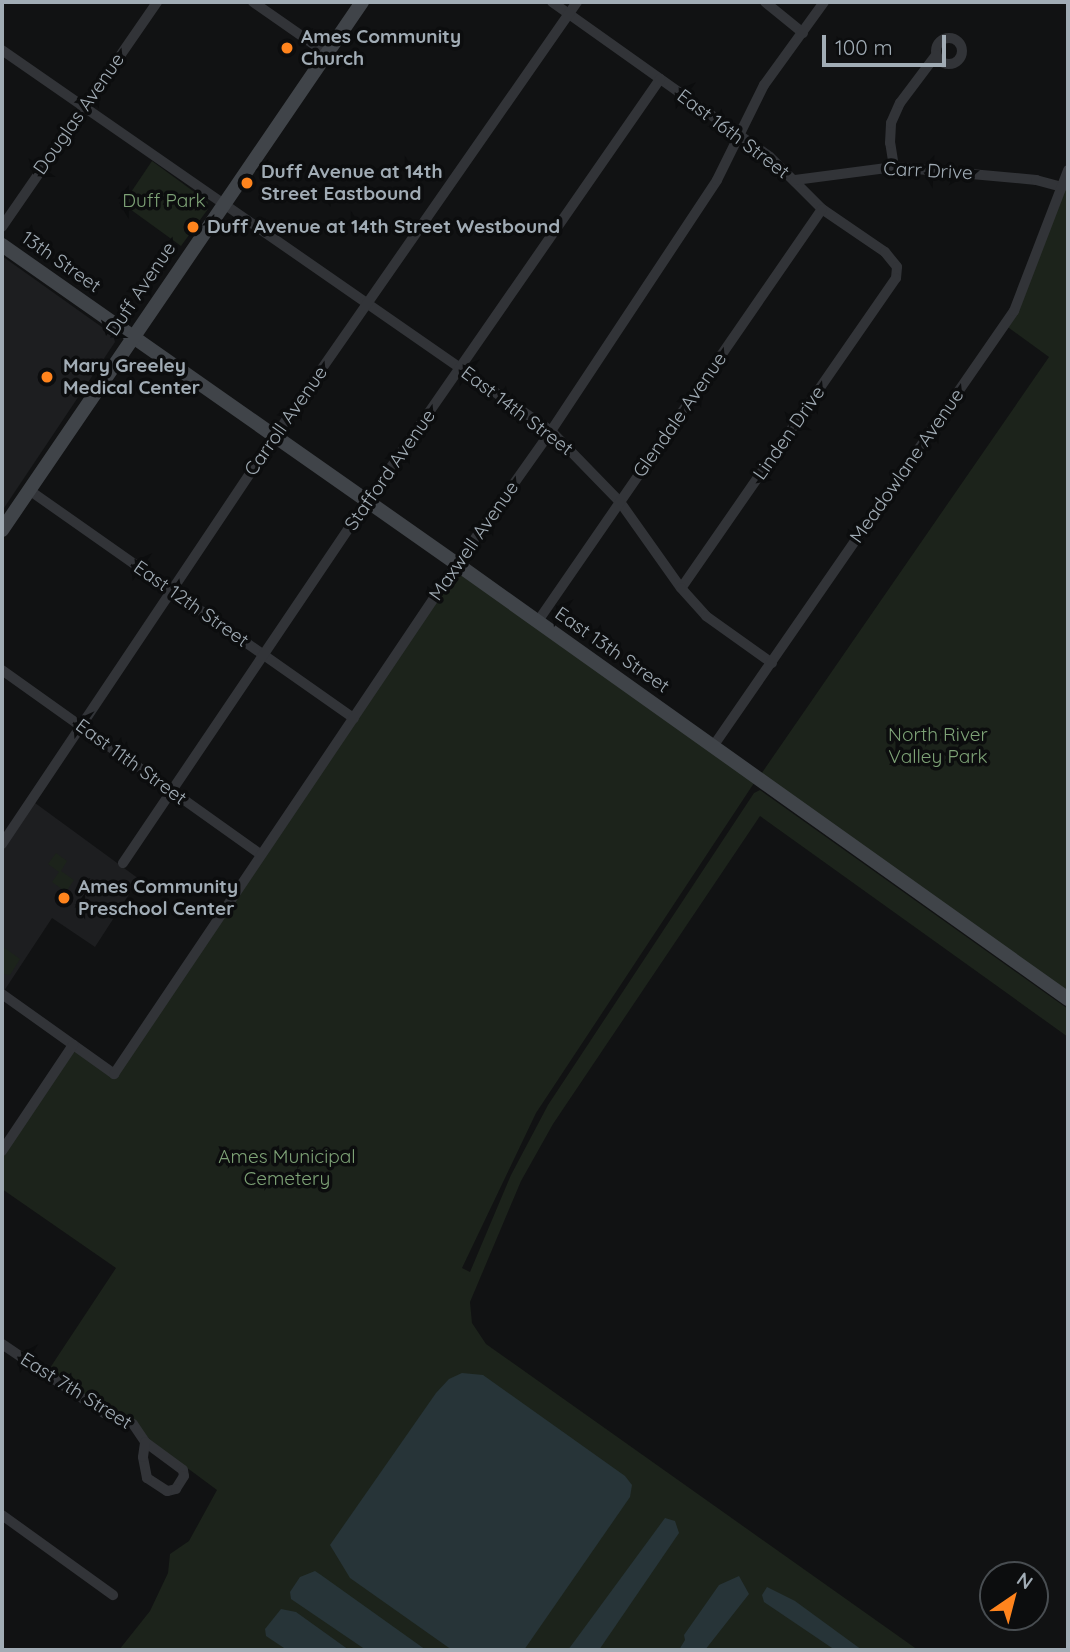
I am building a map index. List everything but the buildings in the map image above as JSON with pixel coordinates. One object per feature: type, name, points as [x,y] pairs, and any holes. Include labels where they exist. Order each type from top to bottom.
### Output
[{"type":"main road","name":"Duff Avenue","points":[[2,530],[222,203],[362,2]]},
{"type":"main road","name":"13th Street","points":[[2,245],[132,335]]},
{"type":"main road","name":"East 13th Street","points":[[132,335],[1068,999]]},
{"type":"street","name":"Douglas Avenue","points":[[2,227],[157,2]]},
{"type":"street","points":[[253,2],[326,53]]},
{"type":"street","name":"East 16th Street","points":[[552,2],[739,135],[795,180],[822,209],[892,259],[897,267],[896,278]]},
{"type":"street","name":"Carroll Avenue","points":[[2,844],[275,436],[577,2]]},
{"type":"street","points":[[765,2],[803,33]]},
{"type":"street","name":"Maxwell Avenue","points":[[73,1045],[114,1074],[457,564],[551,432],[717,180],[764,85],[824,2]]},
{"type":"street","name":"East 14th Street","points":[[2,50],[551,432],[620,502],[681,588],[706,616],[772,663]]},
{"type":"street","points":[[894,167],[890,143],[891,123],[900,103],[936,55]]},
{"type":"street","name":"Stafford Avenue","points":[[123,863],[367,501],[660,79]]},
{"type":"street","name":"Carr Drive","points":[[795,180],[894,167],[1036,180],[1062,187]]},
{"type":"street","name":"Meadowlane Avenue","points":[[714,746],[1014,311],[1068,170]]},
{"type":"street","name":"Glendale Avenue","points":[[538,621],[822,209]]},
{"type":"street","name":"Linden Drive","points":[[681,588],[896,278]]},
{"type":"street","name":"East 12th Street","points":[[29,489],[354,718]]},
{"type":"street","name":"East 11th Street","points":[[2,670],[261,855]]},
{"type":"street","points":[[2,993],[73,1045],[2,1151]]},
{"type":"street","name":"East 7th Street","points":[[2,1344],[104,1413],[132,1424],[145,1441],[183,1470],[184,1476],[176,1489],[167,1491],[147,1478],[142,1450],[145,1441]]},
{"type":"street","points":[[2,1515],[113,1595]]},
{"type":"shaded area","name":"Mary Greeley Medical Center","points":[[2,256],[113,335],[115,342],[2,511]]},
{"type":"shaded area","name":"Ames Community Preschool Center","points":[[31,800],[139,879],[95,947],[52,918],[2,994],[2,844]]},
{"type":"shaded area","points":[[462,1373],[483,1375],[625,1476],[632,1485],[630,1497],[524,1650],[452,1650],[350,1578],[330,1545],[436,1393],[449,1379]]},
{"type":"shaded area","points":[[665,1518],[675,1521],[679,1533],[599,1650],[568,1650]]},
{"type":"shaded area","points":[[315,1571],[426,1650],[366,1650],[291,1599],[290,1592],[300,1577]]},
{"type":"shaded area","points":[[739,1576],[749,1594],[705,1650],[679,1650],[685,1640],[684,1635],[719,1585]]},
{"type":"shaded area","points":[[767,1587],[795,1601],[862,1650],[835,1650],[764,1602],[762,1595]]},
{"type":"shaded area","points":[[281,1609],[296,1612],[349,1650],[287,1650],[266,1636],[265,1629]]},
{"type":"green space","name":"Duff Park","points":[[152,161],[208,202],[208,209],[181,246],[123,204]]},
{"type":"green space","points":[[1068,170],[1068,999],[758,777],[536,1113],[462,1268],[470,1272],[511,1175],[548,1105],[754,793],[760,790],[1068,1009],[1068,1037],[760,816],[553,1124],[521,1181],[470,1302],[472,1323],[486,1344],[918,1650],[119,1650],[150,1611],[168,1573],[170,1554],[189,1541],[217,1490],[140,1433],[46,1374],[116,1268],[2,1189],[2,1151],[73,1045],[113,1074],[457,564],[759,777],[1049,357],[1005,325]]},
{"type":"green space","points":[[56,853],[67,861],[61,871],[74,880],[66,892],[52,882],[59,872],[48,864]]},
{"type":"green space","points":[[2,946],[20,959],[10,975],[2,974]]},
{"type":"place","name":"Ames Community Church","points":[[287,48]]},
{"type":"place","name":"Duff Avenue at 14th Street Eastbound","points":[[247,183]]},
{"type":"place","name":"Duff Avenue at 14th Street Westbound","points":[[193,227]]},
{"type":"place","name":"Mary Greeley Medical Center","points":[[47,377]]},
{"type":"place","name":"Ames Community Preschool Center","points":[[64,898]]},
{"type":"park label","name":"North River Valley Park","points":[[938,746]]},
{"type":"park label","name":"Ames Municipal Cemetery","points":[[287,1168]]}]
